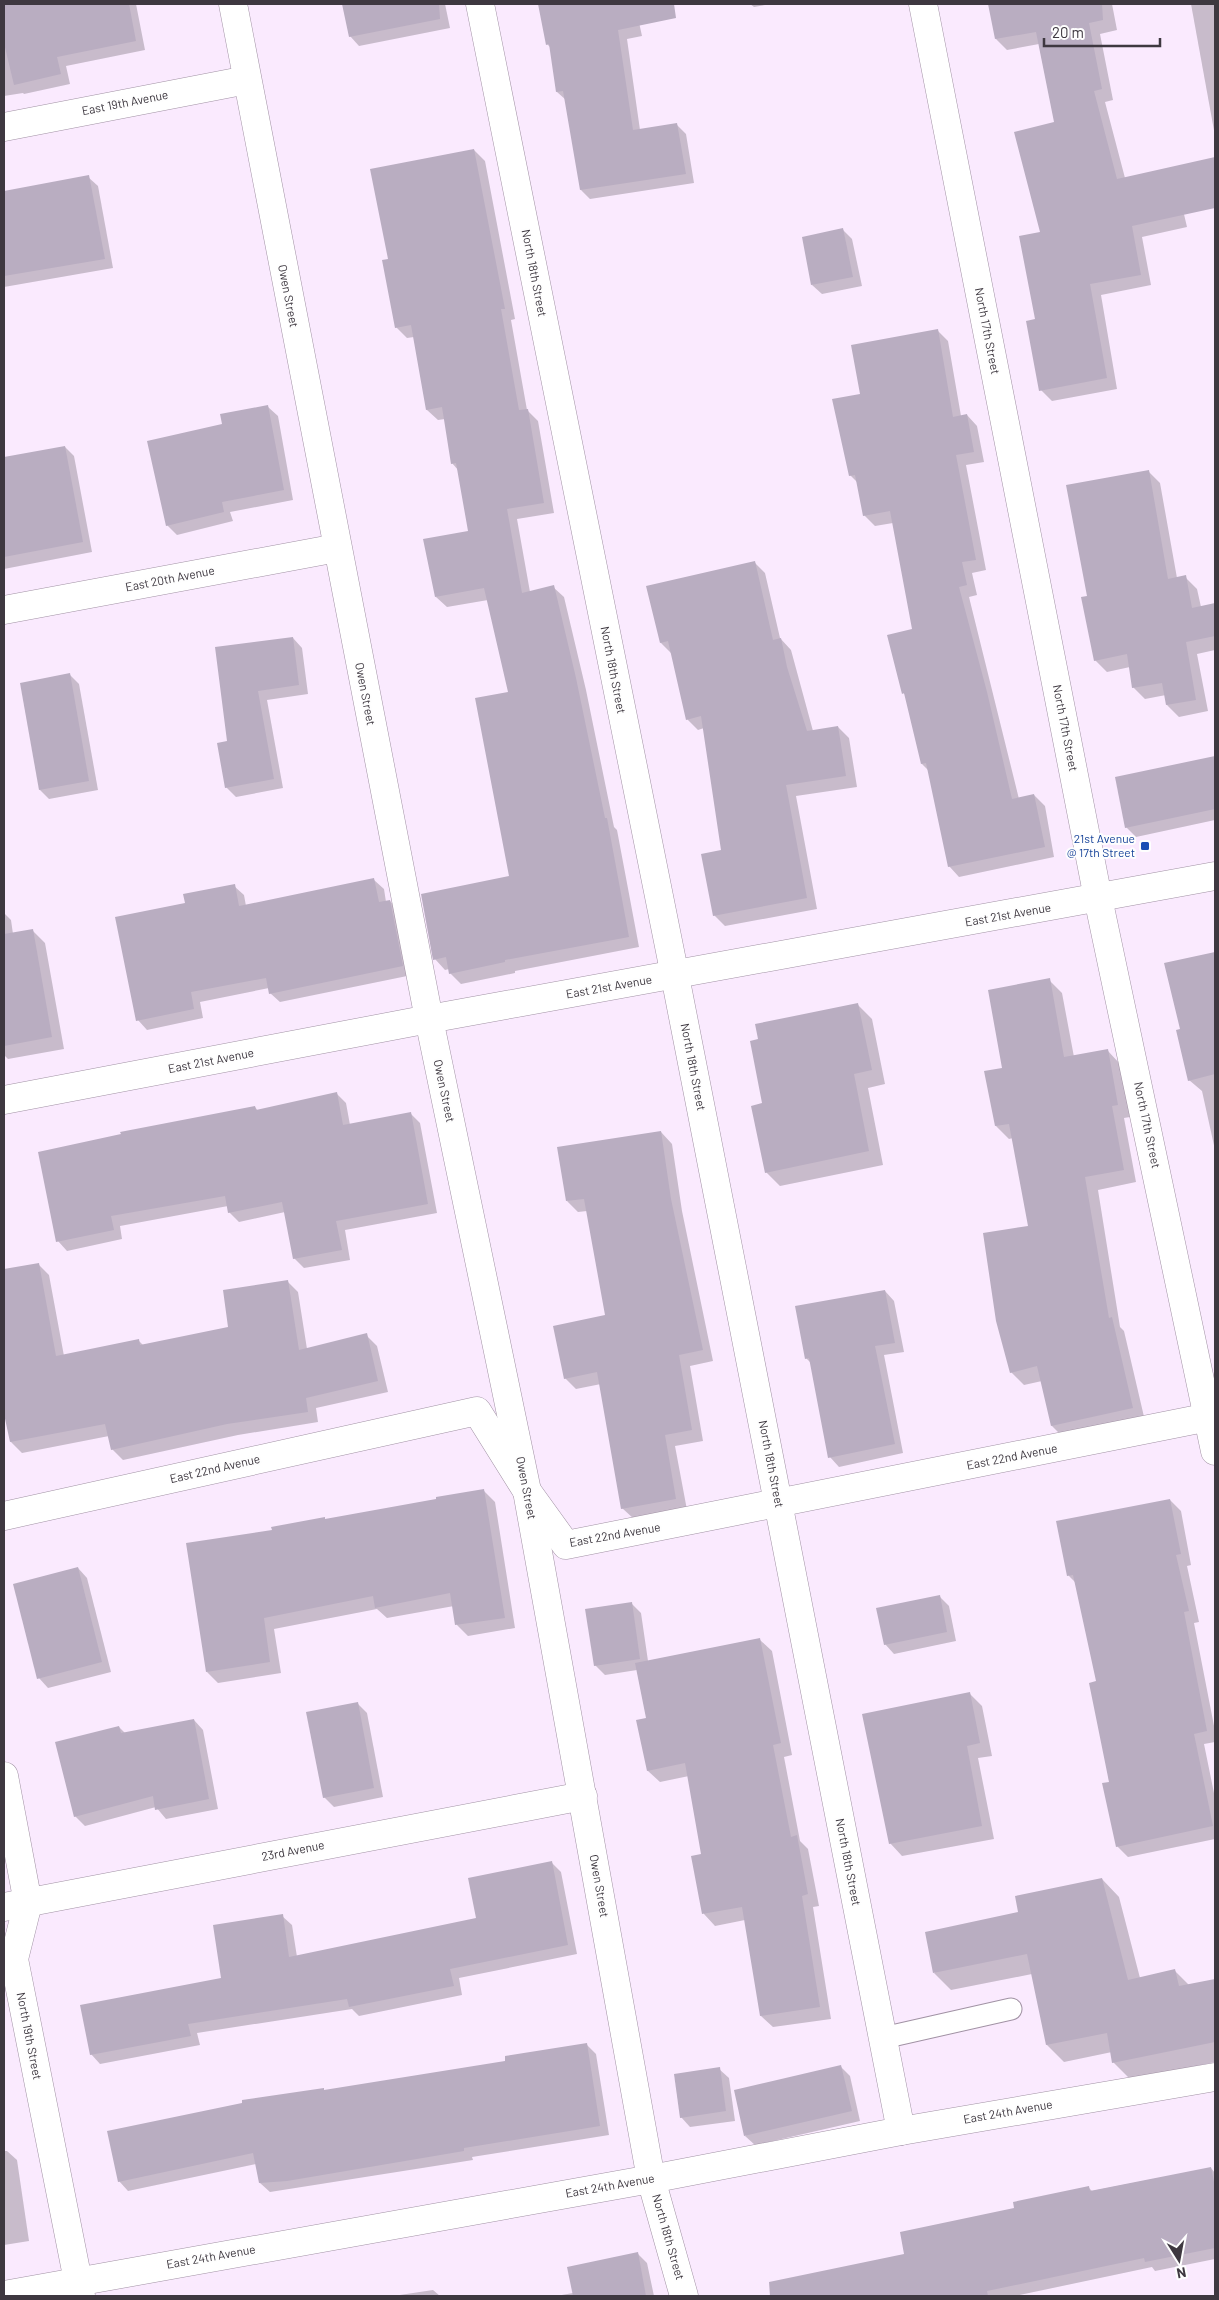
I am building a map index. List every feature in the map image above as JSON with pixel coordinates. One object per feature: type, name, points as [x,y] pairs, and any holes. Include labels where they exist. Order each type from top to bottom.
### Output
[{"type":"street","name":"Owen Street","points":[[233,4],[246,80],[429,1019],[527,1491],[651,2179]]},
{"type":"street","name":"North 18th Street","points":[[480,4],[675,976],[901,2131]]},
{"type":"street","name":"North 17th Street","points":[[923,4],[1098,898],[1215,1451]]},
{"type":"street","name":"East 19th Avenue","points":[[4,127],[246,80]]},
{"type":"street","name":"East 20th Avenue","points":[[4,610],[337,548]]},
{"type":"street","name":"East 21st Avenue","points":[[4,1100],[429,1019],[675,976],[1215,876]]},
{"type":"street","name":"East 22nd Avenue","points":[[4,1516],[477,1411],[527,1491],[566,1545],[1209,1418]]},
{"type":"street","name":"North 19th Street","points":[[4,1776],[16,1905],[14,1959],[79,2289]]},
{"type":"street","name":"23rd Avenue","points":[[16,1905],[583,1796]]},
{"type":"street","name":"East 24th Avenue","points":[[4,2295],[79,2289],[901,2131],[1215,2076]]},
{"type":"street","name":"North 18th Street","points":[[651,2179],[684,2296]]},
{"type":"lane","points":[[883,2038],[1011,2009]]},
{"type":"building","points":[[4,4],[129,4],[136,41],[57,57],[61,74],[14,85],[4,43]]},
{"type":"building","points":[[342,4],[439,4],[440,19],[349,37]]},
{"type":"building","points":[[538,4],[674,4],[676,18],[618,30],[633,130],[677,123],[686,174],[580,190],[563,91],[556,92],[549,44],[546,45]]},
{"type":"building","points":[[988,4],[1102,4],[1103,20],[1089,23],[1102,89],[1094,91],[1117,179],[1215,157],[1215,208],[1132,226],[1141,275],[1090,284],[1107,378],[1039,391],[1026,321],[1035,319],[1019,236],[1040,232],[1014,132],[1054,122],[1036,32],[995,39]]},
{"type":"building","points":[[474,149],[505,309],[501,309],[519,410],[528,409],[544,503],[507,509],[522,593],[554,585],[576,678],[605,818],[607,818],[629,937],[505,960],[505,962],[449,974],[446,957],[433,960],[421,894],[509,876],[475,698],[508,692],[484,588],[435,597],[423,539],[468,531],[456,463],[451,464],[442,407],[426,410],[411,325],[395,328],[382,260],[388,259],[370,169]]},
{"type":"building","points":[[89,175],[105,259],[4,276],[4,191]]},
{"type":"building","points":[[843,228],[853,277],[811,285],[802,237]]},
{"type":"building","points":[[938,329],[953,417],[967,414],[974,452],[956,455],[976,560],[962,562],[967,585],[959,587],[987,692],[1012,799],[1034,794],[1045,847],[948,867],[926,763],[921,764],[904,693],[902,694],[887,635],[912,629],[890,511],[863,516],[855,475],[849,476],[832,399],[860,394],[851,345]]},
{"type":"building","points":[[268,405],[284,490],[222,502],[224,512],[166,526],[147,441],[222,424],[220,414]]},
{"type":"building","points":[[65,446],[83,542],[4,557],[4,457]]},
{"type":"building","points":[[1149,470],[1168,579],[1186,575],[1192,608],[1215,603],[1215,636],[1186,642],[1196,700],[1166,705],[1162,683],[1132,688],[1127,654],[1094,661],[1081,597],[1087,596],[1066,485]]},
{"type":"building","points":[[755,561],[773,640],[781,638],[787,667],[807,731],[838,726],[846,776],[786,785],[807,898],[713,916],[701,854],[721,850],[701,716],[686,720],[668,641],[660,643],[646,586]]},
{"type":"building","points":[[293,637],[299,685],[258,691],[274,779],[225,788],[217,743],[227,741],[215,647]]},
{"type":"building","points":[[70,673],[89,781],[39,790],[20,683]]},
{"type":"building","points":[[1215,756],[1215,809],[1125,828],[1115,777]]},
{"type":"building","points":[[374,878],[379,902],[390,900],[403,966],[269,994],[266,978],[191,992],[194,1009],[136,1021],[115,917],[185,903],[183,894],[235,884],[239,906]]},
{"type":"building","points":[[33,929],[52,1037],[4,1046],[4,934]]},
{"type":"building","points":[[1215,952],[1215,1074],[1188,1081],[1176,1030],[1180,1029],[1164,963]]},
{"type":"building","points":[[1050,978],[1064,1057],[1108,1049],[1118,1105],[1112,1106],[1124,1170],[1085,1177],[1109,1318],[1112,1317],[1133,1408],[1051,1426],[1037,1366],[1010,1373],[996,1321],[983,1233],[1028,1226],[1009,1124],[995,1126],[984,1071],[1002,1068],[988,990]]},
{"type":"building","points":[[858,1003],[872,1070],[854,1074],[869,1151],[765,1173],[751,1106],[762,1103],[750,1041],[758,1039],[755,1024]]},
{"type":"building","points":[[337,1092],[343,1125],[411,1112],[428,1204],[336,1221],[342,1250],[293,1259],[282,1202],[228,1213],[225,1196],[111,1216],[114,1230],[56,1242],[38,1152],[121,1134],[120,1132],[255,1106],[256,1110]]},
{"type":"building","points":[[661,1131],[671,1199],[703,1350],[679,1355],[692,1430],[665,1435],[676,1499],[621,1509],[597,1372],[564,1379],[553,1326],[605,1315],[584,1199],[566,1201],[557,1147]]},
{"type":"building","points":[[39,1263],[56,1356],[139,1339],[140,1345],[228,1327],[223,1290],[288,1280],[299,1350],[367,1333],[378,1381],[306,1398],[308,1412],[227,1424],[111,1450],[105,1424],[10,1442],[4,1414],[4,1269]]},
{"type":"building","points":[[885,1290],[895,1343],[875,1346],[895,1444],[828,1458],[809,1358],[805,1359],[795,1306]]},
{"type":"building","points":[[484,1489],[505,1618],[455,1625],[450,1593],[375,1608],[373,1596],[264,1618],[270,1662],[206,1672],[186,1543],[272,1530],[271,1527],[325,1517],[325,1519]]},
{"type":"building","points":[[1170,1499],[1181,1554],[1176,1555],[1189,1611],[1184,1612],[1207,1731],[1194,1734],[1213,1826],[1116,1847],[1102,1783],[1109,1782],[1089,1683],[1096,1681],[1073,1575],[1067,1576],[1056,1521]]},
{"type":"building","points":[[78,1567],[102,1662],[37,1679],[13,1584]]},
{"type":"building","points":[[940,1595],[947,1632],[884,1645],[876,1608]]},
{"type":"building","points":[[632,1602],[640,1659],[594,1666],[585,1609]]},
{"type":"building","points":[[760,1638],[781,1743],[773,1745],[791,1837],[797,1835],[808,1894],[802,1896],[820,2007],[760,2016],[742,1907],[702,1914],[691,1856],[701,1854],[685,1763],[647,1771],[636,1720],[646,1718],[635,1663]]},
{"type":"building","points":[[970,1692],[980,1743],[967,1746],[982,1826],[889,1844],[862,1714]]},
{"type":"building","points":[[358,1702],[374,1788],[323,1798],[306,1712]]},
{"type":"building","points":[[194,1719],[209,1799],[155,1810],[153,1796],[74,1817],[55,1742],[119,1726],[121,1733]]},
{"type":"building","points":[[552,1861],[568,1945],[450,1969],[454,1986],[349,2007],[347,1999],[188,2024],[191,2036],[90,2055],[80,2005],[221,1978],[213,1925],[283,1914],[289,1957],[476,1918],[468,1878]]},
{"type":"building","points":[[1102,1878],[1128,1980],[1175,1969],[1179,1986],[1215,1979],[1215,2042],[1112,2063],[1107,2033],[1046,2045],[1027,1954],[933,1973],[925,1932],[1018,1912],[1015,1896]]},
{"type":"building","points":[[587,2043],[600,2126],[464,2148],[464,2151],[287,2181],[259,2183],[253,2153],[118,2182],[107,2131],[242,2103],[242,2100],[324,2088],[324,2090],[505,2061],[505,2056]]},
{"type":"building","points":[[841,2065],[852,2111],[744,2136],[734,2090]]},
{"type":"building","points":[[720,2067],[726,2111],[680,2118],[674,2074]]},
{"type":"building","points":[[1211,2167],[1215,2187],[1215,2248],[1145,2262],[1144,2258],[987,2291],[988,2296],[770,2296],[769,2282],[904,2254],[900,2232],[1014,2208],[1013,2202],[1089,2186],[1090,2191]]},
{"type":"building","points":[[638,2252],[646,2296],[573,2296],[567,2267]]},
{"type":"place","name":"21st Avenue @ 17th Street","points":[[1145,846]]}]
